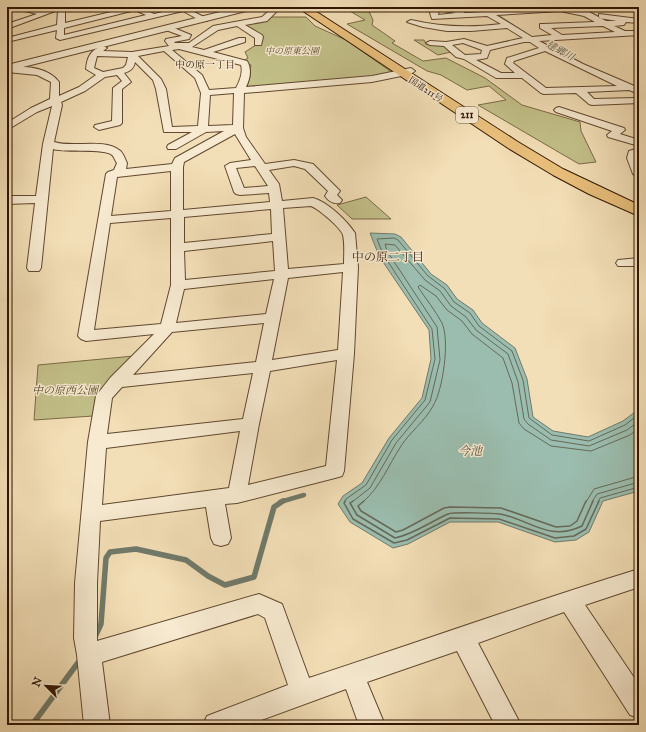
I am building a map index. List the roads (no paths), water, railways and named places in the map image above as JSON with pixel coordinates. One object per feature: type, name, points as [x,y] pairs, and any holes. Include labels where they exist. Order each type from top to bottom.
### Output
[{"type":"highway","name":"国道211号","points":[[302,7],[378,56],[567,168],[639,201]]},
{"type":"highway","name":"国道211号","points":[[313,7],[406,72],[558,172],[639,211]]},
{"type":"street","points":[[7,27],[62,7],[60,26],[56,38]]},
{"type":"street","points":[[7,40],[135,7],[153,16]]},
{"type":"street","points":[[7,68],[251,7]]},
{"type":"street","points":[[102,75],[90,69],[91,58],[100,49],[111,46],[123,49],[191,45],[216,28],[264,19],[274,9],[270,7]]},
{"type":"street","points":[[479,7],[492,13],[508,26],[535,39],[546,48],[598,74],[635,89]]},
{"type":"street","points":[[19,8],[45,13]]},
{"type":"street","points":[[56,38],[182,8],[204,19]]},
{"type":"street","points":[[463,15],[560,9],[639,22]]},
{"type":"street","points":[[586,14],[624,34]]},
{"type":"street","points":[[7,20],[20,22]]},
{"type":"street","points":[[560,37],[543,26],[621,23],[624,20]]},
{"type":"street","points":[[411,22],[426,27],[474,30],[508,26]]},
{"type":"street","points":[[239,24],[260,37],[258,43]]},
{"type":"street","points":[[169,28],[187,35],[172,46]]},
{"type":"street","points":[[430,43],[446,44],[464,41],[486,49],[535,39],[639,33]]},
{"type":"street","points":[[494,37],[509,44]]},
{"type":"street","points":[[56,38],[78,46]]},
{"type":"street","points":[[203,53],[242,40]]},
{"type":"street","points":[[446,44],[453,51],[499,76],[524,75]]},
{"type":"street","points":[[172,46],[199,77],[206,93],[204,129]]},
{"type":"street","points":[[95,53],[133,55],[143,51],[172,46],[236,60],[244,64],[246,67],[244,82],[239,91],[238,128],[241,137],[273,184],[282,274],[250,424],[237,495]]},
{"type":"street","points":[[546,48],[510,60],[509,64],[544,91],[635,89]]},
{"type":"street","points":[[467,58],[484,56],[486,49]]},
{"type":"street","points":[[7,127],[34,110],[82,89],[102,75],[119,72],[130,66],[133,55]]},
{"type":"street","points":[[133,55],[157,80],[161,89],[168,130],[238,128]]},
{"type":"street","points":[[7,68],[48,75],[55,82],[55,100],[57,106],[48,144],[34,268]]},
{"type":"street","points":[[99,127],[117,123],[118,88],[127,82],[119,72]]},
{"type":"street","points":[[206,93],[372,79],[406,72]]},
{"type":"street","points":[[579,90],[592,102],[636,101]]},
{"type":"street","points":[[559,110],[620,130],[612,135],[639,142]]},
{"type":"street","points":[[96,725],[87,646],[86,583],[97,442],[104,396],[167,329],[178,284],[177,167],[179,160],[238,128]]},
{"type":"street","points":[[172,147],[204,129]]},
{"type":"street","points":[[48,144],[61,148],[106,148],[116,152],[122,163],[119,173]]},
{"type":"street","points":[[639,151],[633,153],[632,158],[639,174]]},
{"type":"street","points":[[274,189],[240,192],[230,166],[294,163],[309,166],[334,191],[331,196],[336,200]]},
{"type":"street","points":[[177,167],[112,174],[86,336],[272,318]]},
{"type":"street","points":[[7,200],[42,199]]},
{"type":"street","points":[[91,514],[237,495],[335,471],[346,354],[351,267],[349,233],[322,206],[313,202],[105,220]]},
{"type":"street","points":[[177,248],[279,237]]},
{"type":"street","points":[[623,263],[639,262]]},
{"type":"street","points":[[178,284],[351,267]]},
{"type":"street","points":[[116,382],[263,366],[346,354]]},
{"type":"street","points":[[97,442],[250,424]]},
{"type":"street","points":[[214,498],[221,538]]},
{"type":"street","points":[[227,723],[302,692],[463,638],[569,600],[639,578]]},
{"type":"street","points":[[569,600],[639,706]]},
{"type":"street","points":[[87,646],[260,604],[274,611],[302,692]]},
{"type":"street","points":[[463,638],[508,725]]},
{"type":"street","points":[[353,675],[372,725]]},
{"type":"water","name":"今池","points":[[370,233],[395,234],[401,237],[431,274],[447,285],[457,299],[473,310],[482,323],[515,348],[527,379],[533,417],[553,431],[588,437],[623,421],[639,409],[639,491],[603,501],[589,532],[576,540],[555,542],[498,522],[450,522],[408,544],[393,548],[350,522],[338,504],[343,496],[362,483],[389,438],[422,398],[431,359],[429,330],[379,256]]},
{"type":"waterway","name":"建郷川","points":[[485,7],[490,11]]},
{"type":"waterway","name":"建郷川","points":[[494,13],[533,38],[588,67]]},
{"type":"waterway","points":[[283,501],[304,495]]},
{"type":"waterway","points":[[94,639],[101,624],[106,558],[110,552],[136,549],[186,560],[208,576],[225,585],[254,577],[274,507],[283,501]]},
{"type":"waterway","points":[[32,725],[80,660]]},
{"type":"district","name":"中の原一丁目","points":[[205,65]]},
{"type":"district","name":"中の原二丁目","points":[[388,257]]},
{"type":"park label","name":"中の原東公園","points":[[292,50]]},
{"type":"park label","name":"中の原西公園","points":[[65,390]]}]
